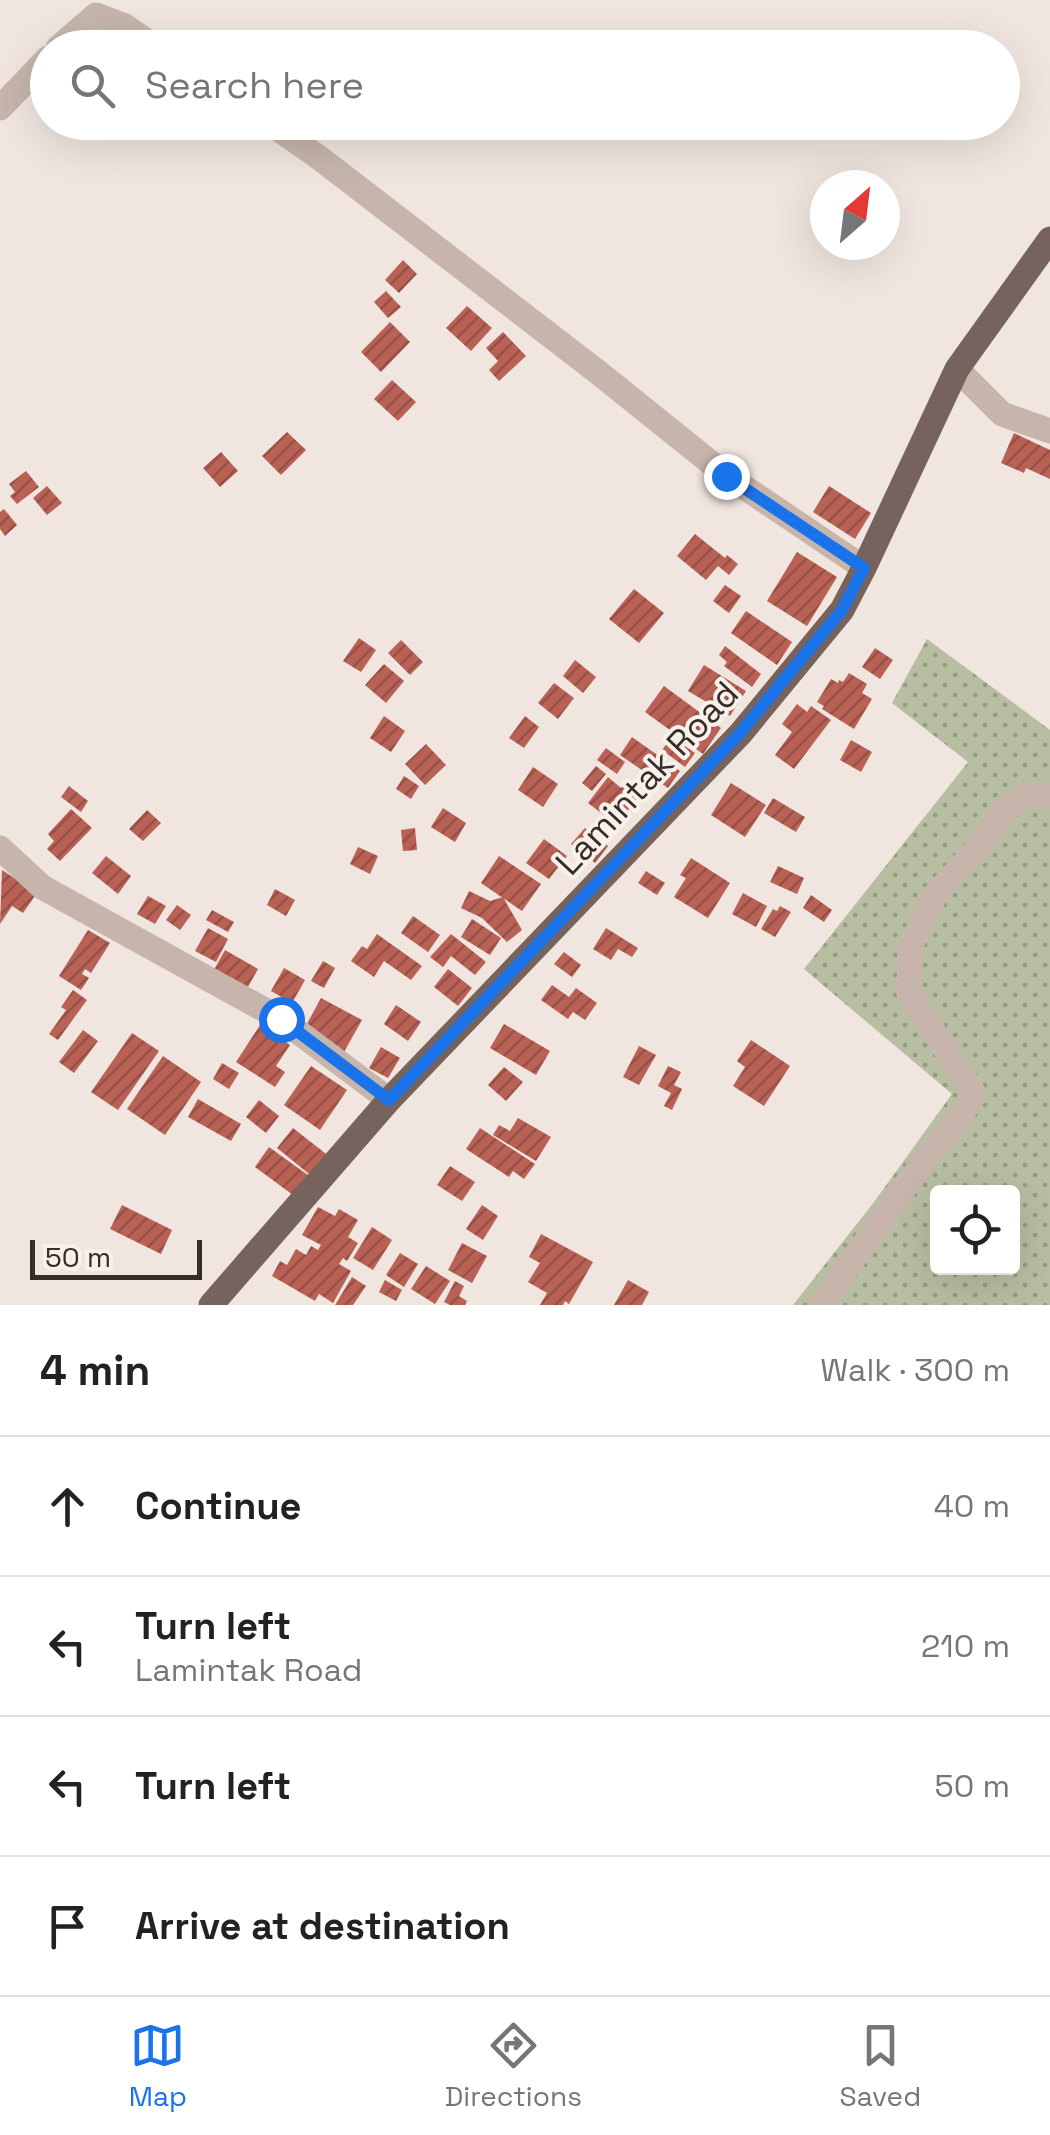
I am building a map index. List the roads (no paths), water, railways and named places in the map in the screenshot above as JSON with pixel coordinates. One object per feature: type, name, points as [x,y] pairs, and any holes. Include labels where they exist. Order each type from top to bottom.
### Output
[{"type":"main road","name":"Lamintak Road","points":[[211,1305],[389,1100],[740,733],[842,610],[957,368],[1050,239]]},
{"type":"street","points":[[79,30],[96,15],[131,30]]},
{"type":"street","points":[[0,108],[30,77]]},
{"type":"street","points":[[294,140],[599,373],[726,476],[864,568]]},
{"type":"street","points":[[957,368],[1002,414],[1050,431]]},
{"type":"street","points":[[820,1305],[924,1161],[961,1117],[973,1092],[909,994],[910,947],[935,895],[982,844],[1004,810],[1025,794],[1050,795]]},
{"type":"street","points":[[0,848],[42,887],[281,1019],[389,1100]]}]
